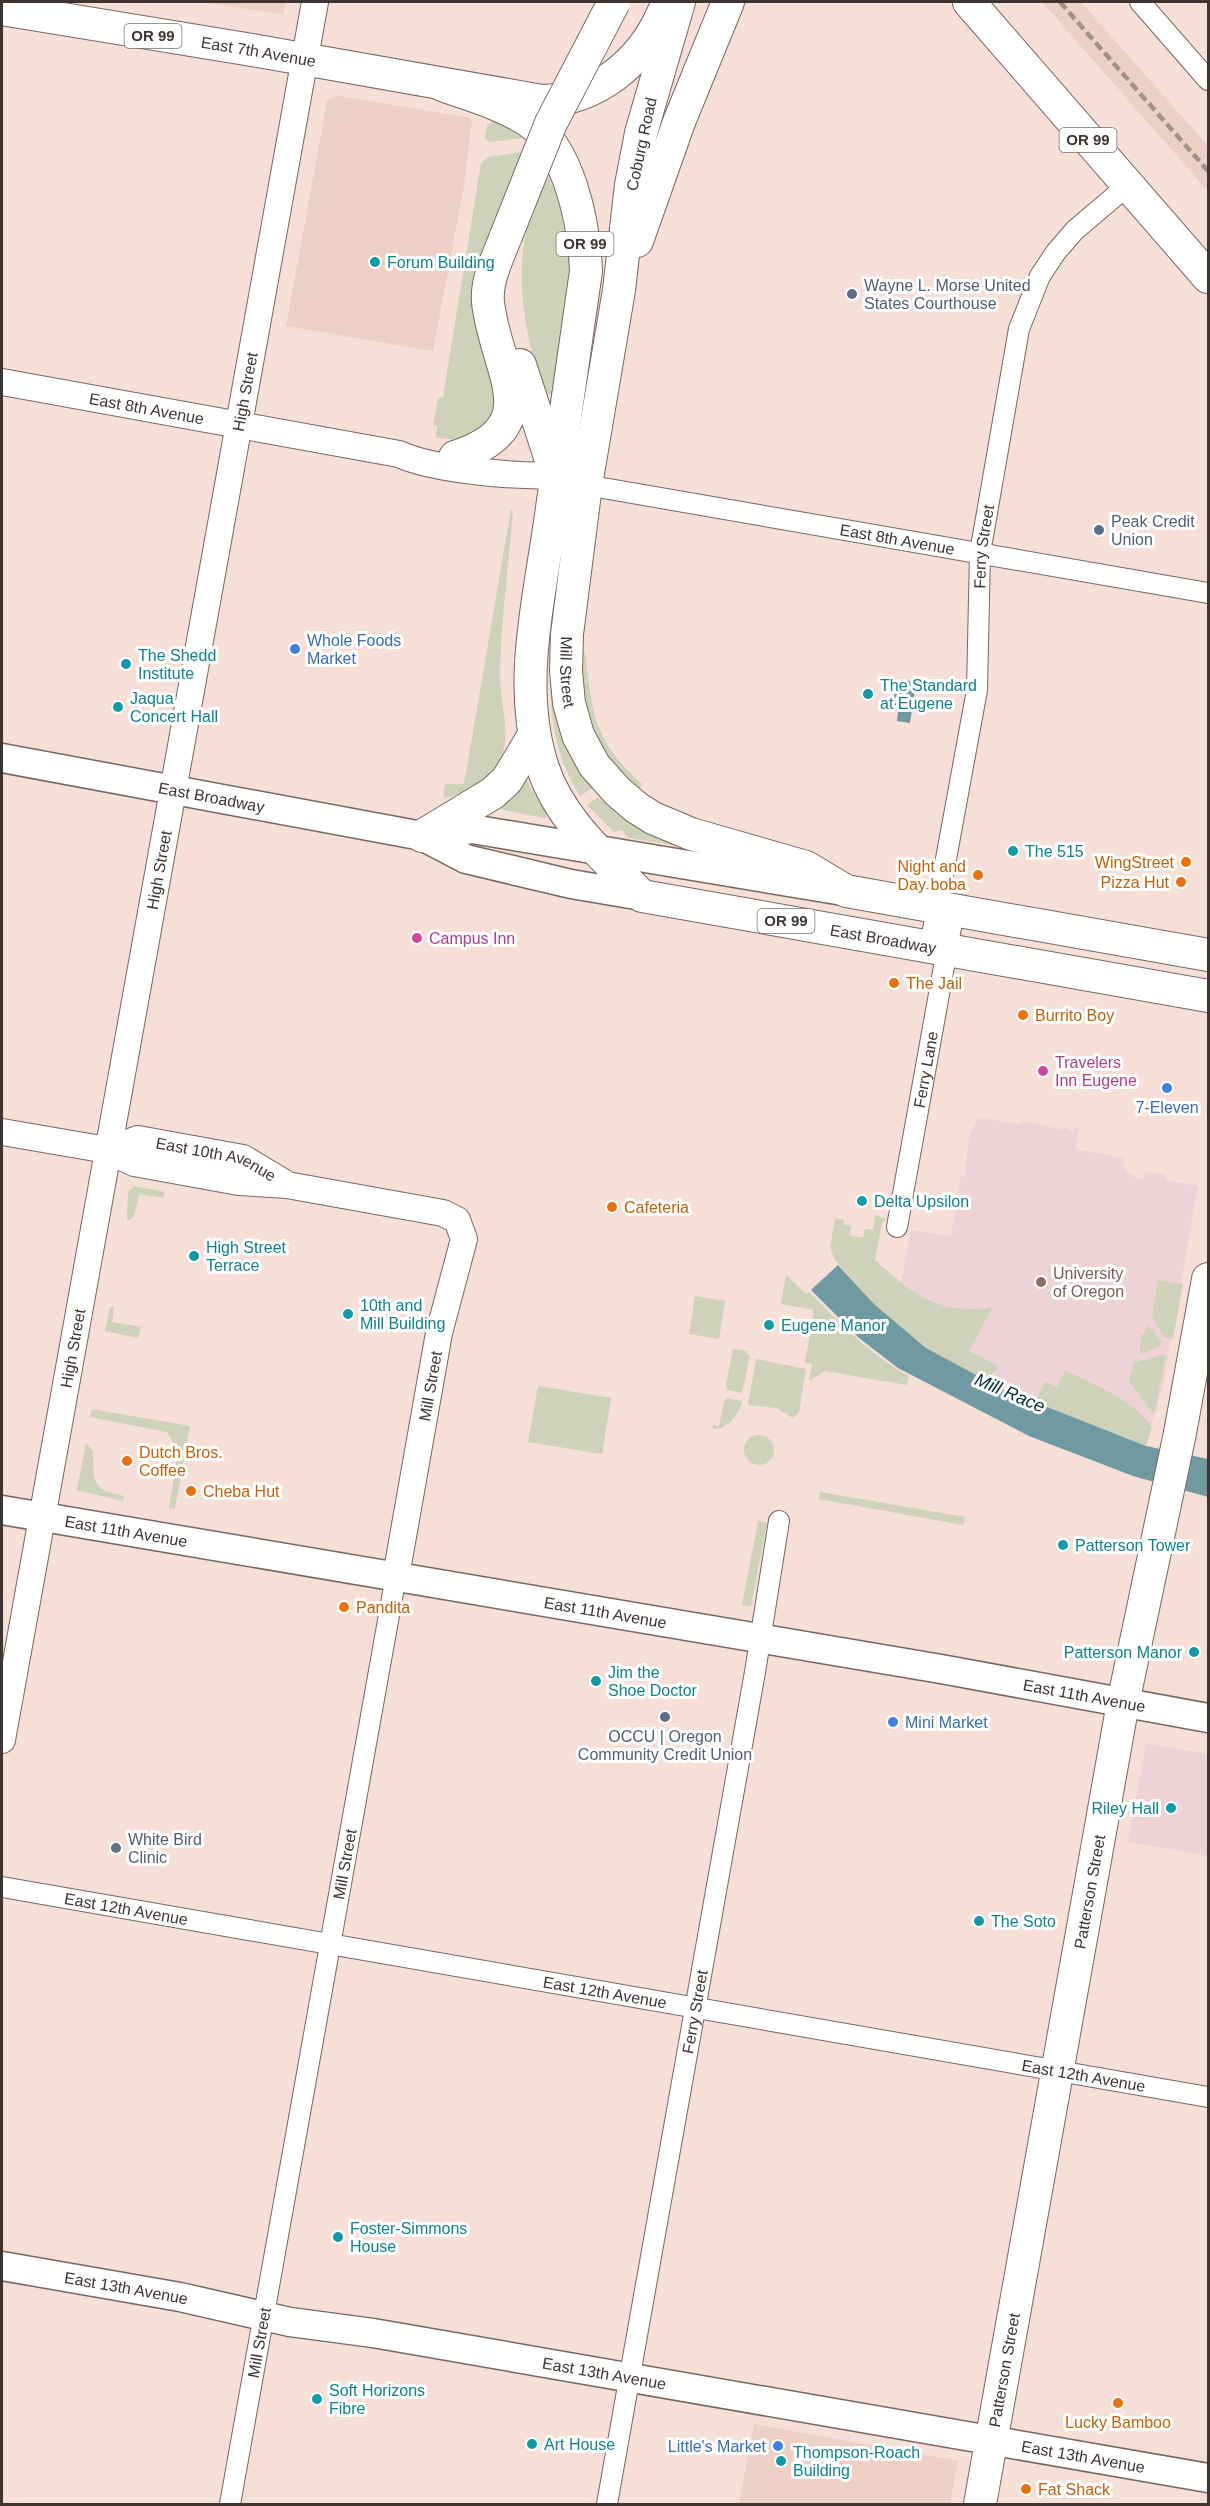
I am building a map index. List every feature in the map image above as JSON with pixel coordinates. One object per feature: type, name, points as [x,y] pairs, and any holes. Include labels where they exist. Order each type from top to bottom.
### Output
[{"type":"main road","points":[[455,457],[484,447],[503,428],[512,410],[488,302],[491,279],[551,123],[614,2]]},
{"type":"main road","points":[[442,85],[542,101],[572,98],[604,84],[622,70],[640,51],[668,2]]},
{"type":"main road","name":"Coburg Road","points":[[619,290],[631,185],[641,133],[679,2]]},
{"type":"main road","points":[[619,290],[679,122],[728,2]]},
{"type":"main road","name":"OR 99","points":[[969,2],[1127,186],[1209,277]]},
{"type":"main road","name":"East 7th Avenue","points":[[2,9],[304,59],[442,85]]},
{"type":"main road","name":"OR 99","points":[[442,85],[512,112],[538,129],[548,140],[567,175],[578,203],[585,237],[586,271],[556,475]]},
{"type":"main road","name":"Mill Street","points":[[506,236],[510,318],[518,356],[556,475],[532,663],[534,735],[543,770],[560,805],[596,848],[642,896]]},
{"type":"main road","name":"Mill Street","points":[[619,290],[586,485],[567,634],[566,671],[569,704],[578,735],[594,765],[617,791],[653,818],[722,844],[806,867],[846,891]]},
{"type":"main road","points":[[556,475],[586,485]]},
{"type":"main road","points":[[422,836],[493,793],[507,780],[534,735]]},
{"type":"main road","name":"East Broadway","points":[[2,758],[422,836],[465,859],[571,884],[1209,996]]},
{"type":"main road","name":"East Broadway","points":[[422,836],[472,829],[846,891],[1209,956]]},
{"type":"main road","name":"Patterson Street","points":[[980,2505],[1123,1703],[1165,1493],[1180,1433],[1209,1279]]},
{"type":"main road","name":"East 11th Avenue","points":[[2,1509],[1209,1718]]},
{"type":"main road","name":"East 13th Avenue","points":[[2,2266],[180,2297],[264,2317],[334,2330],[373,2332],[1209,2478]]},
{"type":"street","name":"High Street","points":[[2,1740],[107,1150],[300,96],[304,59],[315,2]]},
{"type":"street","points":[[1140,2],[1209,80]]},
{"type":"street","name":"Ferry Street","points":[[946,909],[977,690],[980,553],[1019,328],[1040,276],[1075,230],[1127,186]]},
{"type":"street","name":"East 8th Avenue","points":[[2,382],[399,454],[426,462],[524,477],[556,475]]},
{"type":"street","name":"East 8th Avenue","points":[[399,454],[421,451],[556,475]]},
{"type":"street","name":"East 8th Avenue","points":[[586,485],[1209,594]]},
{"type":"street","name":"Ferry Lane","points":[[897,1227],[946,909]]},
{"type":"street","name":"East 10th Avenue","points":[[2,1132],[107,1150],[134,1162],[238,1182],[287,1185],[443,1213],[451,1215],[462,1227]]},
{"type":"street","name":"Mill Street","points":[[230,2505],[440,1333],[464,1239],[462,1227]]},
{"type":"street","name":"Ferry Street","points":[[607,2505],[779,1521]]},
{"type":"street","name":"East 12th Avenue","points":[[2,1887],[695,2010],[1209,2097]]},
{"type":"shaded area","points":[[199,2],[286,2],[283,14]]},
{"type":"shaded area","points":[[1042,2],[1081,2],[1208,146],[1208,191]]},
{"type":"shaded area","points":[[335,95],[469,118],[472,122],[463,191],[433,351],[286,326],[327,101]]},
{"type":"shaded area","name":"University of Oregon","points":[[981,1118],[1022,1125],[1020,1120],[1063,1130],[1064,1125],[1067,1130],[1074,1131],[1075,1127],[1079,1128],[1076,1149],[1122,1158],[1126,1173],[1134,1174],[1134,1177],[1144,1179],[1145,1172],[1165,1175],[1165,1180],[1198,1186],[1163,1385],[1146,1446],[1004,1390],[926,1348],[894,1321],[911,1230],[951,1236],[961,1176],[964,1176],[970,1130],[973,1130],[976,1120]]},
{"type":"shaded area","points":[[1146,1743],[1208,1754],[1208,1856],[1128,1842]]},
{"type":"shaded area","points":[[754,2424],[958,2461],[950,2504],[739,2504]]},
{"type":"green space","points":[[495,121],[522,135],[522,138],[489,142],[485,138],[487,125]]},
{"type":"green space","points":[[522,152],[496,220],[501,381],[491,427],[461,440],[436,438],[437,426],[433,425],[438,398],[443,397],[481,163],[488,157]]},
{"type":"green space","points":[[549,176],[559,204],[566,239],[570,238],[569,269],[553,394],[544,394],[524,312],[522,256],[535,201]]},
{"type":"green space","points":[[511,510],[513,511],[503,611],[500,672],[505,726],[504,748],[497,766],[485,780],[461,794],[443,798],[445,784],[464,784]]},
{"type":"green space","points":[[555,614],[562,618],[598,784],[580,796],[568,774],[554,730],[550,685]]},
{"type":"green space","points":[[579,650],[585,652],[593,709],[604,739],[613,753],[642,784],[638,790],[609,763],[584,722]]},
{"type":"green space","points":[[526,779],[547,816],[545,818],[503,810],[497,806]]},
{"type":"green space","points":[[598,797],[631,824],[641,820],[700,849],[628,838],[622,830],[614,832],[587,805]]},
{"type":"green space","points":[[134,1186],[165,1192],[163,1198],[139,1194],[134,1217],[127,1221],[128,1193]]},
{"type":"green space","points":[[875,1215],[886,1219],[882,1223],[875,1260],[902,1283],[941,1305],[973,1309],[992,1308],[969,1351],[998,1366],[987,1381],[926,1348],[875,1305],[835,1260],[830,1248],[835,1218],[844,1220],[843,1224],[851,1226],[849,1235],[863,1238],[865,1229],[873,1230]]},
{"type":"green space","points":[[786,1275],[806,1294],[809,1292],[868,1348],[909,1376],[907,1385],[825,1371],[809,1381],[812,1364],[805,1362],[814,1310],[781,1304]]},
{"type":"green space","points":[[1158,1280],[1183,1284],[1173,1339],[1164,1337],[1152,1316]]},
{"type":"green space","points":[[695,1296],[725,1301],[719,1339],[689,1334]]},
{"type":"green space","points":[[110,1307],[114,1307],[112,1322],[141,1327],[138,1338],[105,1331]]},
{"type":"green space","points":[[1147,1324],[1161,1341],[1160,1347],[1140,1354],[1141,1333],[1145,1334]]},
{"type":"green space","points":[[733,1349],[747,1351],[746,1354],[750,1355],[742,1393],[728,1390],[726,1385]]},
{"type":"green space","points":[[1166,1354],[1155,1411],[1151,1412],[1129,1381],[1134,1363]]},
{"type":"green space","points":[[756,1359],[806,1369],[799,1412],[793,1418],[776,1408],[748,1405]]},
{"type":"green space","points":[[1065,1371],[1125,1401],[1145,1418],[1152,1427],[1146,1446],[1034,1403],[1045,1381],[1057,1387]]},
{"type":"green space","points":[[538,1386],[611,1398],[602,1454],[528,1442]]},
{"type":"green space","points":[[727,1398],[742,1401],[738,1411],[732,1421],[723,1427],[712,1429],[713,1425],[719,1426],[724,1401]]},
{"type":"green space","points":[[92,1409],[190,1426],[175,1509],[169,1508],[178,1451],[167,1432],[90,1417]]},
{"type":"green space","points":[[759,1435],[765,1436],[773,1444],[773,1456],[765,1464],[759,1465],[753,1464],[745,1456],[744,1450],[745,1444],[753,1436]]},
{"type":"green space","points":[[86,1443],[93,1451],[96,1482],[105,1491],[124,1496],[123,1501],[77,1490]]},
{"type":"green space","points":[[820,1492],[965,1517],[963,1525],[819,1499]]},
{"type":"green space","points":[[758,1521],[767,1523],[751,1607],[742,1605]]},
{"type":"water","points":[[905,680],[916,682],[910,723],[897,721],[898,711],[882,708],[883,699],[893,701],[895,691],[903,692]]},
{"type":"water","name":"Mill Race","points":[[838,1265],[875,1305],[926,1348],[1004,1390],[1146,1446],[1208,1459],[1208,1497],[1133,1476],[1029,1436],[898,1368],[859,1338],[811,1290]]},
{"type":"railway","points":[[1060,2],[1208,171]]},
{"type":"place","name":"Forum Building","points":[[375,262]]},
{"type":"place","name":"Wayne L. Morse United States Courthouse","points":[[852,294]]},
{"type":"place","name":"Peak Credit Union","points":[[1099,530]]},
{"type":"place","name":"Whole Foods Market","points":[[295,649]]},
{"type":"place","name":"The Shedd Institute","points":[[126,664]]},
{"type":"place","name":"The Standard at Eugene","points":[[868,694]]},
{"type":"place","name":"Jaqua Concert Hall","points":[[118,707]]},
{"type":"place","name":"The 515","points":[[1013,851]]},
{"type":"place","name":"WingStreet","points":[[1186,862]]},
{"type":"place","name":"Night and Day boba","points":[[978,875]]},
{"type":"place","name":"Pizza Hut","points":[[1181,882]]},
{"type":"place","name":"Campus Inn","points":[[417,938]]},
{"type":"place","name":"The Jail","points":[[894,983]]},
{"type":"place","name":"Burrito Boy","points":[[1023,1015]]},
{"type":"place","name":"Travelers Inn Eugene","points":[[1043,1071]]},
{"type":"place","name":"7-Eleven","points":[[1167,1088]]},
{"type":"place","name":"Delta Upsilon","points":[[862,1201]]},
{"type":"place","name":"Cafeteria","points":[[612,1207]]},
{"type":"place","name":"High Street Terrace","points":[[194,1256]]},
{"type":"place","name":"University of Oregon","points":[[1041,1282]]},
{"type":"place","name":"10th and Mill Building","points":[[348,1314]]},
{"type":"place","name":"Eugene Manor","points":[[769,1325]]},
{"type":"place","name":"Dutch Bros. Coffee","points":[[127,1461]]},
{"type":"place","name":"Cheba Hut","points":[[191,1491]]},
{"type":"place","name":"Patterson Tower","points":[[1063,1545]]},
{"type":"place","name":"Pandita","points":[[344,1607]]},
{"type":"place","name":"Patterson Manor","points":[[1194,1652]]},
{"type":"place","name":"Jim the Shoe Doctor","points":[[596,1681]]},
{"type":"place","name":"OCCU | Oregon Community Credit Union","points":[[665,1717]]},
{"type":"place","name":"Mini Market","points":[[893,1722]]},
{"type":"place","name":"Riley Hall","points":[[1171,1808]]},
{"type":"place","name":"White Bird Clinic","points":[[116,1848]]},
{"type":"place","name":"The Soto","points":[[979,1921]]},
{"type":"place","name":"Foster-Simmons House","points":[[338,2237]]},
{"type":"place","name":"Soft Horizons Fibre","points":[[317,2399]]},
{"type":"place","name":"Lucky Bamboo","points":[[1118,2403]]},
{"type":"place","name":"Art House","points":[[532,2444]]},
{"type":"place","name":"Little's Market","points":[[778,2446]]},
{"type":"place","name":"Thompson-Roach Building","points":[[781,2461]]},
{"type":"place","name":"Fat Shack","points":[[1026,2489]]}]
